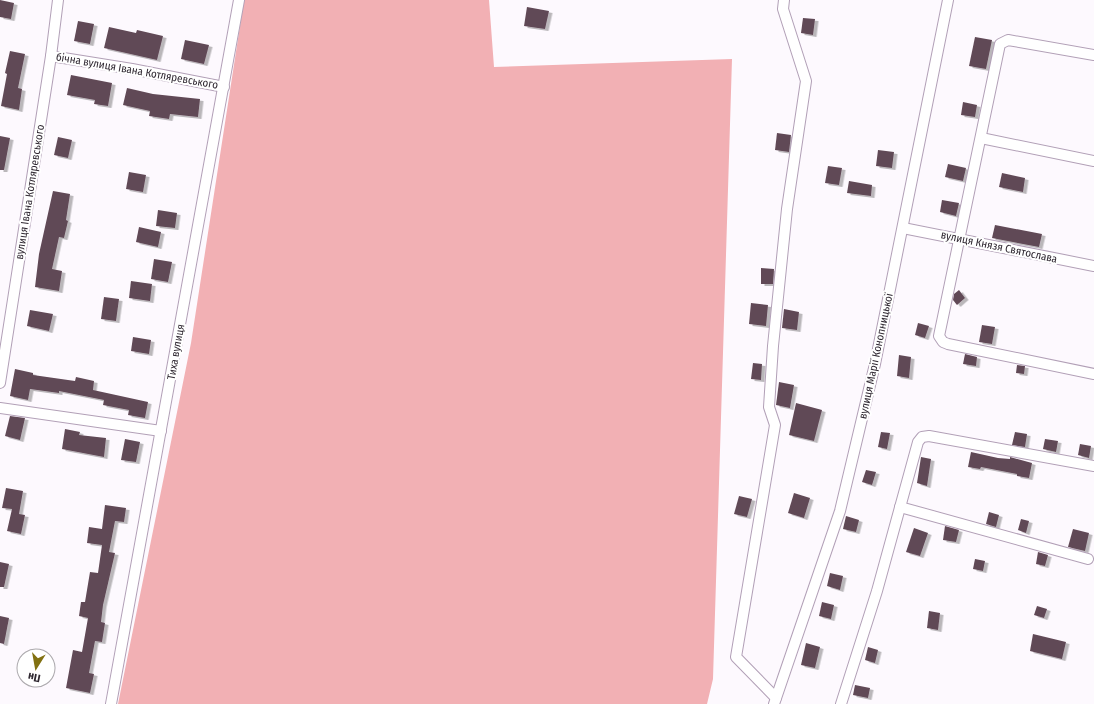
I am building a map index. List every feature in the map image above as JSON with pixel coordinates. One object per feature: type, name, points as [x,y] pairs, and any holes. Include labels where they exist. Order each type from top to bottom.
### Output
[{"type":"street","name":"вулиця Івана Котляревського","points":[[0,383],[58,0]]},
{"type":"street","name":"Тиха вулиця","points":[[111,704],[239,0]]},
{"type":"street","points":[[775,701],[736,657],[776,425],[769,408],[773,346],[787,209],[806,81],[783,9],[784,0]]},
{"type":"street","name":"вулиця Марії Конопницької","points":[[775,701],[840,511],[875,364],[948,0]]},
{"type":"street","points":[[1094,55],[1008,40],[1000,44],[939,336],[943,342],[1094,374]]},
{"type":"street","name":"бічна вулиця Івана Котляревського","points":[[50,56],[132,69],[224,87]]},
{"type":"street","points":[[981,138],[1094,161]]},
{"type":"street","name":"вулиця Князя Святослава","points":[[903,228],[960,238],[1094,266]]},
{"type":"street","points":[[0,408],[161,431]]},
{"type":"street","points":[[841,704],[877,591],[918,442],[926,436],[1094,466]]},
{"type":"street","points":[[900,507],[1088,559]]},
{"type":"shaded area","points":[[244,0],[489,0],[494,67],[732,59],[713,679],[707,704],[118,704],[191,343]]},
{"type":"building","points":[[0,0],[14,3],[11,19],[0,17]]},
{"type":"building","points":[[527,7],[549,11],[545,29],[524,26]]},
{"type":"building","points":[[803,18],[815,19],[813,35],[801,33]]},
{"type":"building","points":[[78,21],[94,24],[90,44],[74,41]]},
{"type":"building","points":[[109,27],[136,33],[137,30],[163,36],[157,60],[104,48]]},
{"type":"building","points":[[975,37],[992,40],[986,69],[969,66]]},
{"type":"building","points":[[185,40],[209,45],[204,64],[181,59]]},
{"type":"building","points":[[10,51],[25,54],[18,88],[22,89],[19,110],[1,106],[7,74],[5,73]]},
{"type":"building","points":[[71,75],[112,83],[108,106],[94,104],[95,100],[67,95]]},
{"type":"building","points":[[127,88],[153,94],[200,99],[198,117],[170,114],[169,119],[149,116],[150,111],[123,105]]},
{"type":"building","points":[[963,102],[977,105],[975,117],[961,115]]},
{"type":"building","points":[[777,133],[791,135],[789,152],[775,150]]},
{"type":"building","points":[[0,136],[10,138],[4,170],[0,170]]},
{"type":"building","points":[[58,137],[72,140],[68,158],[54,155]]},
{"type":"building","points":[[878,150],[894,152],[892,168],[876,166]]},
{"type":"building","points":[[948,164],[966,168],[963,181],[945,177]]},
{"type":"building","points":[[828,166],[842,168],[839,185],[825,183]]},
{"type":"building","points":[[129,172],[146,175],[143,192],[126,189]]},
{"type":"building","points":[[1002,173],[1025,178],[1023,192],[999,187]]},
{"type":"building","points":[[849,181],[872,185],[871,196],[847,193]]},
{"type":"building","points":[[53,191],[70,194],[66,220],[68,221],[64,238],[59,237],[52,269],[62,271],[59,291],[35,287],[39,254]]},
{"type":"building","points":[[942,200],[959,203],[956,216],[940,212]]},
{"type":"building","points":[[158,210],[177,213],[175,228],[156,226]]},
{"type":"building","points":[[995,225],[1042,234],[1039,247],[992,238]]},
{"type":"building","points":[[139,227],[161,232],[158,247],[136,242]]},
{"type":"building","points":[[154,259],[172,262],[168,282],[151,279]]},
{"type":"building","points":[[761,268],[774,269],[773,284],[761,284]]},
{"type":"building","points":[[131,281],[152,284],[150,301],[129,298]]},
{"type":"building","points":[[959,290],[965,298],[957,305],[953,300],[954,294]]},
{"type":"building","points":[[104,297],[119,299],[116,321],[101,319]]},
{"type":"building","points":[[751,303],[768,305],[766,326],[749,324]]},
{"type":"building","points":[[784,309],[799,312],[797,330],[782,328]]},
{"type":"building","points":[[30,310],[53,314],[49,331],[27,326]]},
{"type":"building","points":[[918,323],[929,326],[925,338],[915,335]]},
{"type":"building","points":[[982,325],[995,327],[992,344],[979,342]]},
{"type":"building","points":[[133,337],[151,340],[149,354],[131,351]]},
{"type":"building","points":[[965,354],[977,357],[976,366],[963,364]]},
{"type":"building","points":[[899,355],[911,357],[909,378],[897,376]]},
{"type":"building","points":[[753,363],[762,364],[761,380],[751,379]]},
{"type":"building","points":[[1017,365],[1025,366],[1024,374],[1016,373]]},
{"type":"building","points":[[15,369],[33,373],[33,375],[75,381],[76,377],[94,381],[93,390],[148,402],[145,418],[128,415],[129,410],[103,405],[104,400],[59,391],[59,393],[30,389],[28,400],[10,396]]},
{"type":"building","points":[[779,382],[794,385],[790,408],[776,405]]},
{"type":"building","points":[[796,403],[822,410],[814,441],[789,435]]},
{"type":"building","points":[[10,416],[25,418],[20,440],[5,436]]},
{"type":"building","points":[[65,429],[80,432],[79,435],[106,438],[104,457],[62,449]]},
{"type":"building","points":[[881,432],[890,433],[887,449],[878,447]]},
{"type":"building","points":[[1015,432],[1027,434],[1025,447],[1012,445]]},
{"type":"building","points":[[125,439],[140,442],[136,462],[121,460]]},
{"type":"building","points":[[1045,439],[1058,441],[1056,452],[1043,449]]},
{"type":"building","points":[[1080,444],[1091,446],[1089,458],[1078,455]]},
{"type":"building","points":[[971,452],[998,458],[1010,459],[1010,457],[1032,463],[1029,478],[1017,476],[1017,474],[981,467],[980,469],[968,467]]},
{"type":"building","points":[[921,457],[931,459],[927,486],[917,483]]},
{"type":"building","points":[[866,470],[876,472],[872,485],[862,482]]},
{"type":"building","points":[[6,488],[23,491],[19,514],[25,515],[21,534],[7,531],[12,509],[2,508]]},
{"type":"building","points":[[794,493],[810,498],[804,518],[788,513]]},
{"type":"building","points":[[739,496],[752,499],[747,517],[734,514]]},
{"type":"building","points":[[105,505],[126,508],[124,522],[115,521],[109,552],[115,553],[103,605],[101,622],[105,623],[102,642],[95,641],[89,673],[94,674],[90,693],[66,688],[73,650],[82,652],[88,618],[79,616],[81,602],[85,602],[90,572],[98,573],[102,545],[87,543],[89,527],[102,529]]},
{"type":"building","points":[[989,512],[999,515],[996,527],[986,524]]},
{"type":"building","points":[[846,516],[859,520],[856,532],[843,529]]},
{"type":"building","points":[[1021,519],[1029,521],[1026,533],[1018,530]]},
{"type":"building","points":[[945,526],[959,530],[956,542],[943,540]]},
{"type":"building","points":[[914,528],[928,533],[920,556],[906,552]]},
{"type":"building","points":[[1073,529],[1089,533],[1085,551],[1068,547]]},
{"type":"building","points":[[1038,552],[1048,555],[1045,566],[1036,564]]},
{"type":"building","points":[[975,559],[985,561],[983,571],[973,569]]},
{"type":"building","points":[[0,562],[9,564],[4,587],[0,587]]},
{"type":"building","points":[[830,573],[843,576],[840,590],[827,586]]},
{"type":"building","points":[[822,602],[834,605],[831,619],[819,616]]},
{"type":"building","points":[[1037,606],[1047,609],[1044,618],[1034,615]]},
{"type":"building","points":[[929,611],[940,613],[938,630],[927,628]]},
{"type":"building","points":[[0,616],[9,618],[4,644],[0,643]]},
{"type":"building","points":[[1033,634],[1066,642],[1062,659],[1030,651]]},
{"type":"building","points":[[806,643],[820,647],[815,668],[801,665]]},
{"type":"building","points":[[868,647],[878,650],[875,663],[865,660]]},
{"type":"building","points":[[855,685],[870,688],[868,698],[853,695]]}]
